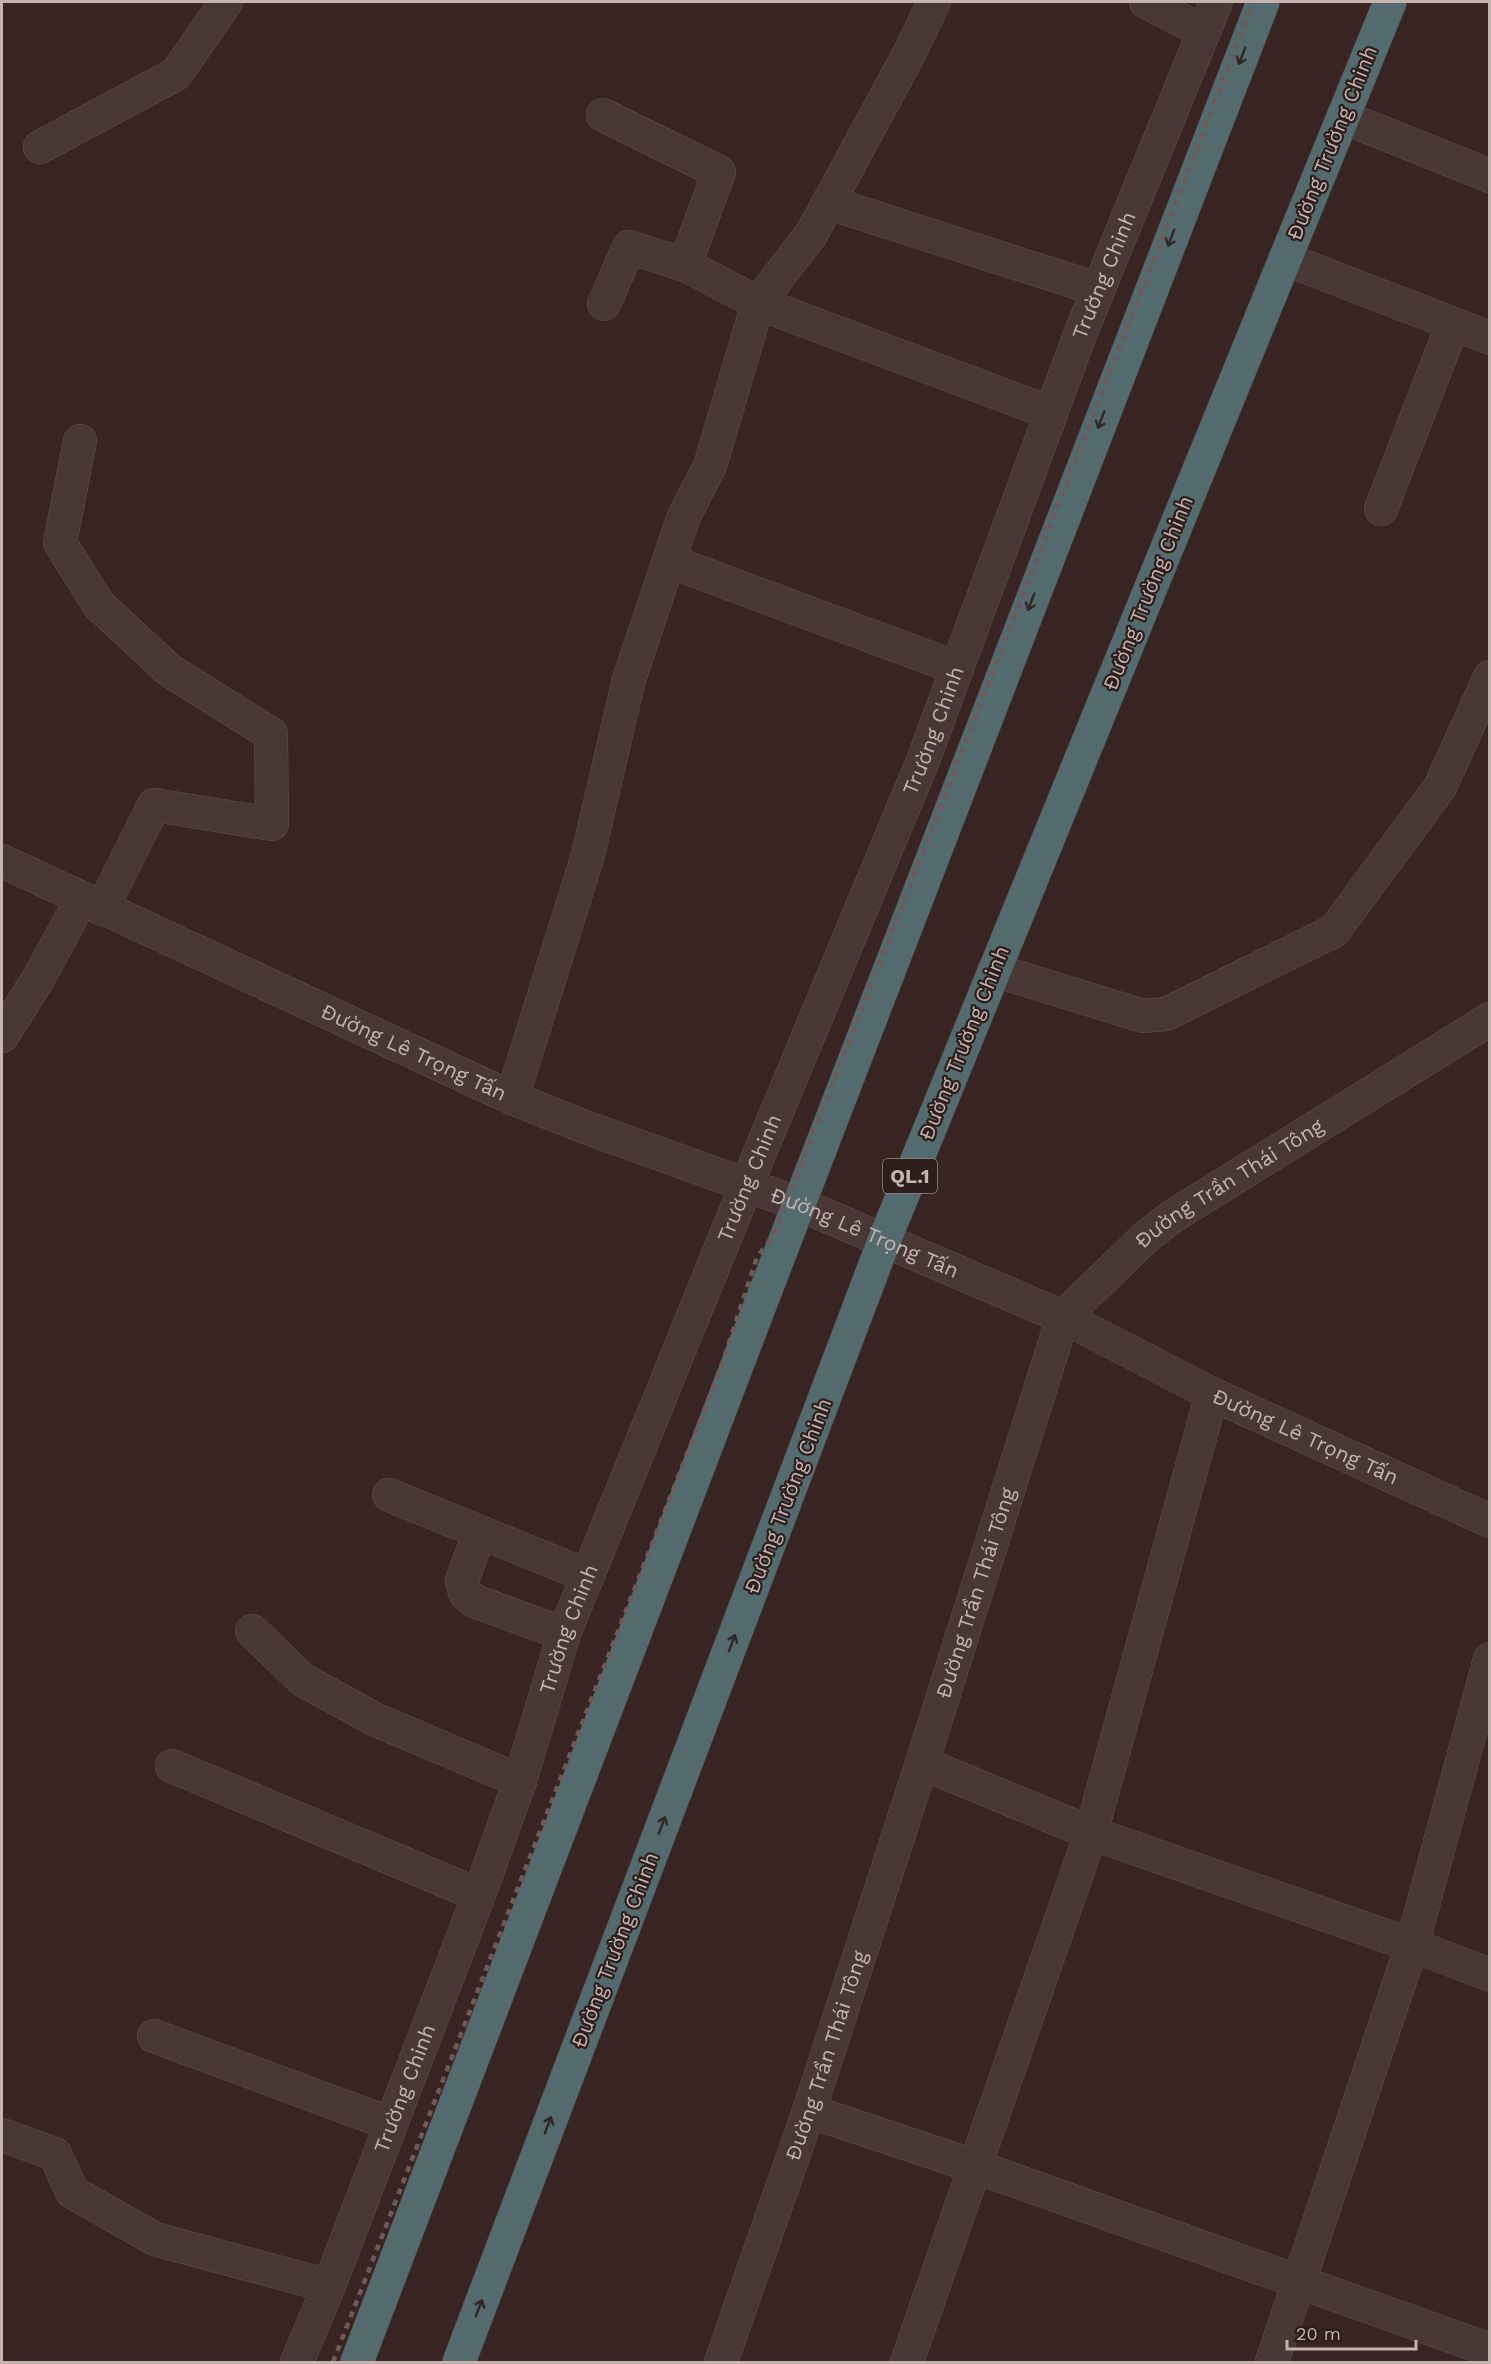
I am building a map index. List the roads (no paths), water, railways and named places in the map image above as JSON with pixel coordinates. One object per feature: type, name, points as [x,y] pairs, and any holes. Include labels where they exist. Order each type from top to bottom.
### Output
[{"type":"highway","points":[[357,2362],[799,1204],[1263,2]]},
{"type":"highway","name":"Đường Trường Chinh","points":[[459,2362],[884,1241],[1390,2]]},
{"type":"street","points":[[40,147],[176,74],[226,2]]},
{"type":"street","points":[[512,1098],[588,855],[629,679],[684,516],[710,466],[758,303],[812,233],[908,56],[934,2]]},
{"type":"street","points":[[1146,2],[1204,32]]},
{"type":"street","name":"Trường Chinh","points":[[297,2362],[329,2286],[479,1895],[520,1781],[564,1634],[746,1186],[924,758],[1097,289],[1216,2]]},
{"type":"street","points":[[603,115],[719,172],[685,265]]},
{"type":"street","points":[[1343,117],[1490,176]]},
{"type":"street","points":[[829,203],[1097,289]]},
{"type":"street","points":[[604,304],[629,247],[685,265],[758,303],[1051,413]]},
{"type":"street","points":[[1285,259],[1490,338]]},
{"type":"street","points":[[1381,508],[1453,324]]},
{"type":"street","points":[[2,1036],[37,981],[92,904],[154,805],[272,824],[271,734],[169,670],[99,605],[60,543],[80,441]]},
{"type":"street","points":[[669,561],[957,668]]},
{"type":"street","points":[[994,970],[1143,1016],[1166,1014],[1334,931],[1440,787],[1490,677]]},
{"type":"street","name":"Đường Lê Trọng Tấn","points":[[2,861],[512,1098],[585,1127],[799,1204],[1063,1317],[1212,1394],[1490,1521]]},
{"type":"street","name":"Đường Trần Thái Tông","points":[[721,2362],[809,2111],[1063,1317],[1147,1236],[1173,1216],[1490,1019]]},
{"type":"street","points":[[908,2362],[1091,1833],[1212,1394]]},
{"type":"street","points":[[389,1495],[588,1576]]},
{"type":"street","points":[[480,1532],[462,1580],[465,1593],[474,1601],[564,1634]]},
{"type":"street","points":[[252,1631],[303,1680],[374,1719],[520,1781]]},
{"type":"street","points":[[1272,2362],[1412,1945],[1490,1659]]},
{"type":"street","points":[[922,1763],[1091,1833],[1412,1945],[1490,1975]]},
{"type":"street","points":[[172,1766],[479,1895]]},
{"type":"street","points":[[154,2036],[391,2124]]},
{"type":"street","points":[[809,2111],[977,2167],[1299,2284],[1490,2350]]},
{"type":"street","points":[[2,2135],[55,2154],[72,2192],[155,2239],[329,2286]]},
{"type":"railway","points":[[333,2362],[721,1367],[757,1257],[774,1235],[1254,2]]}]
